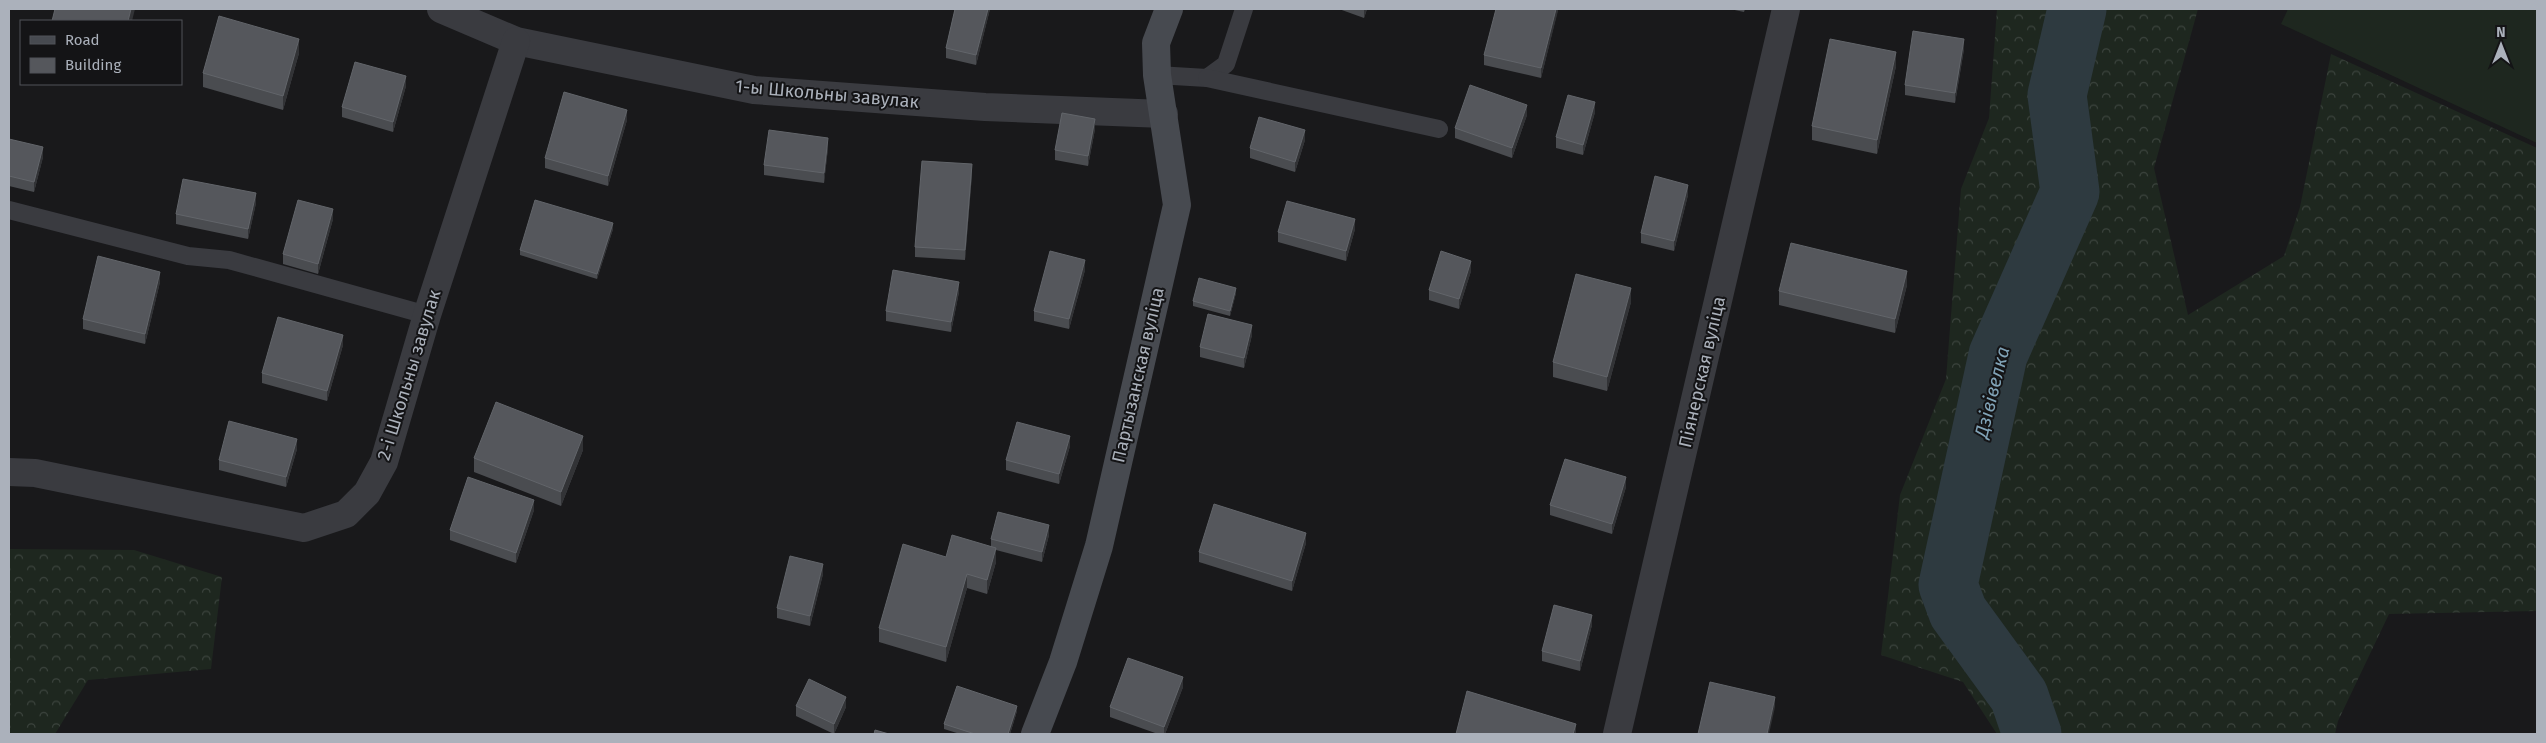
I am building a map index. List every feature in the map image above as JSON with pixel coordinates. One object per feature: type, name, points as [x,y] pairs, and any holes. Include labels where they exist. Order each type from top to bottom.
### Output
[{"type":"street","name":"1-ы Школьны завулак","points":[[441,9],[516,41],[754,90],[985,107],[1164,114]]},
{"type":"street","name":"Партызанская вуліца","points":[[1035,734],[1063,662],[1099,546],[1177,204],[1157,75],[1156,43],[1169,9]]},
{"type":"street","name":"Піянерская вуліца","points":[[1617,734],[1786,9]]},
{"type":"street","name":"2-і Школьны завулак","points":[[9,472],[35,473],[304,528],[346,514],[368,493],[384,462],[427,315],[516,41]]},
{"type":"lane","points":[[1207,78],[1226,64],[1244,9]]},
{"type":"lane","points":[[1157,75],[1207,78],[1440,129]]},
{"type":"lane","points":[[9,210],[188,256],[229,260],[427,315]]},
{"type":"green space","points":[[1997,9],[2198,9],[2154,168],[2188,315],[2284,256],[2300,207],[2331,54],[2537,148],[2537,611],[2389,614],[2338,721],[2335,734],[1997,734],[1963,682],[1881,655],[1900,495],[1946,379],[1961,189],[1989,118]]},
{"type":"green space","points":[[2288,9],[2537,9],[2537,143],[2281,24]]},
{"type":"green space","points":[[9,549],[134,550],[222,577],[211,669],[88,680],[55,734],[9,734]]},
{"type":"building","points":[[55,9],[131,9],[128,20],[52,20]]},
{"type":"building","points":[[955,9],[988,9],[976,55],[946,48]]},
{"type":"building","points":[[1496,9],[1556,9],[1541,68],[1484,55]]},
{"type":"building","points":[[219,16],[299,39],[283,96],[203,73]]},
{"type":"building","points":[[1913,31],[1964,39],[1955,93],[1905,85]]},
{"type":"building","points":[[1830,39],[1896,52],[1877,140],[1812,126]]},
{"type":"building","points":[[355,62],[406,76],[393,122],[342,107]]},
{"type":"building","points":[[1470,85],[1527,105],[1512,148],[1455,128]]},
{"type":"building","points":[[564,92],[627,110],[608,176],[545,158]]},
{"type":"building","points":[[1568,95],[1595,102],[1583,145],[1556,137]]},
{"type":"building","points":[[1062,113],[1095,119],[1088,156],[1055,150]]},
{"type":"building","points":[[1259,117],[1305,130],[1295,162],[1250,148]]},
{"type":"building","points":[[769,130],[828,138],[824,173],[764,165]]},
{"type":"building","points":[[9,139],[43,147],[34,182],[9,176]]},
{"type":"building","points":[[922,161],[972,164],[965,250],[915,247]]},
{"type":"building","points":[[1655,176],[1688,185],[1674,241],[1641,233]]},
{"type":"building","points":[[183,179],[256,193],[248,229],[176,214]]},
{"type":"building","points":[[298,200],[333,209],[318,264],[283,254]]},
{"type":"building","points":[[535,200],[613,223],[597,274],[520,250]]},
{"type":"building","points":[[1287,201],[1355,219],[1346,251],[1278,232]]},
{"type":"building","points":[[1791,243],[1907,271],[1895,319],[1779,291]]},
{"type":"building","points":[[1050,251],[1085,260],[1069,319],[1034,311]]},
{"type":"building","points":[[1441,251],[1471,261],[1459,299],[1429,290]]},
{"type":"building","points":[[98,256],[160,272],[145,334],[83,319]]},
{"type":"building","points":[[893,270],[959,282],[951,322],[886,311]]},
{"type":"building","points":[[1576,274],[1631,288],[1607,377],[1553,362]]},
{"type":"building","points":[[1199,278],[1236,288],[1230,311],[1193,301]]},
{"type":"building","points":[[1208,314],[1252,325],[1244,358],[1200,347]]},
{"type":"building","points":[[278,317],[343,335],[327,391],[262,373]]},
{"type":"building","points":[[496,402],[583,436],[561,492],[474,458]]},
{"type":"building","points":[[229,421],[297,439],[286,477],[219,460]]},
{"type":"building","points":[[1017,422],[1070,436],[1059,474],[1006,460]]},
{"type":"building","points":[[1565,459],[1626,477],[1612,524],[1550,505]]},
{"type":"building","points":[[468,477],[534,500],[516,553],[450,530]]},
{"type":"building","points":[[1214,504],[1306,533],[1292,581],[1199,552]]},
{"type":"building","points":[[998,512],[1049,525],[1042,552],[991,539]]},
{"type":"building","points":[[952,535],[996,548],[987,580],[967,574],[946,647],[879,628],[903,544],[946,557]]},
{"type":"building","points":[[790,556],[823,564],[810,616],[777,608]]},
{"type":"building","points":[[1554,605],[1592,615],[1580,661],[1542,651]]},
{"type":"building","points":[[1128,658],[1183,677],[1164,727],[1110,707]]},
{"type":"building","points":[[809,679],[846,697],[834,724],[796,706]]},
{"type":"building","points":[[1710,682],[1775,697],[1767,734],[1698,734]]},
{"type":"building","points":[[957,686],[1017,706],[1008,734],[975,734],[944,724]]},
{"type":"building","points":[[1467,691],[1576,724],[1573,734],[1456,734]]},
{"type":"building","points":[[875,730],[889,734],[874,734]]},
{"type":"waterway","name":"Дзівівелка","points":[[2032,734],[2019,696],[1958,612],[1948,585],[1998,355],[2070,192],[2057,95],[2077,9]]}]
